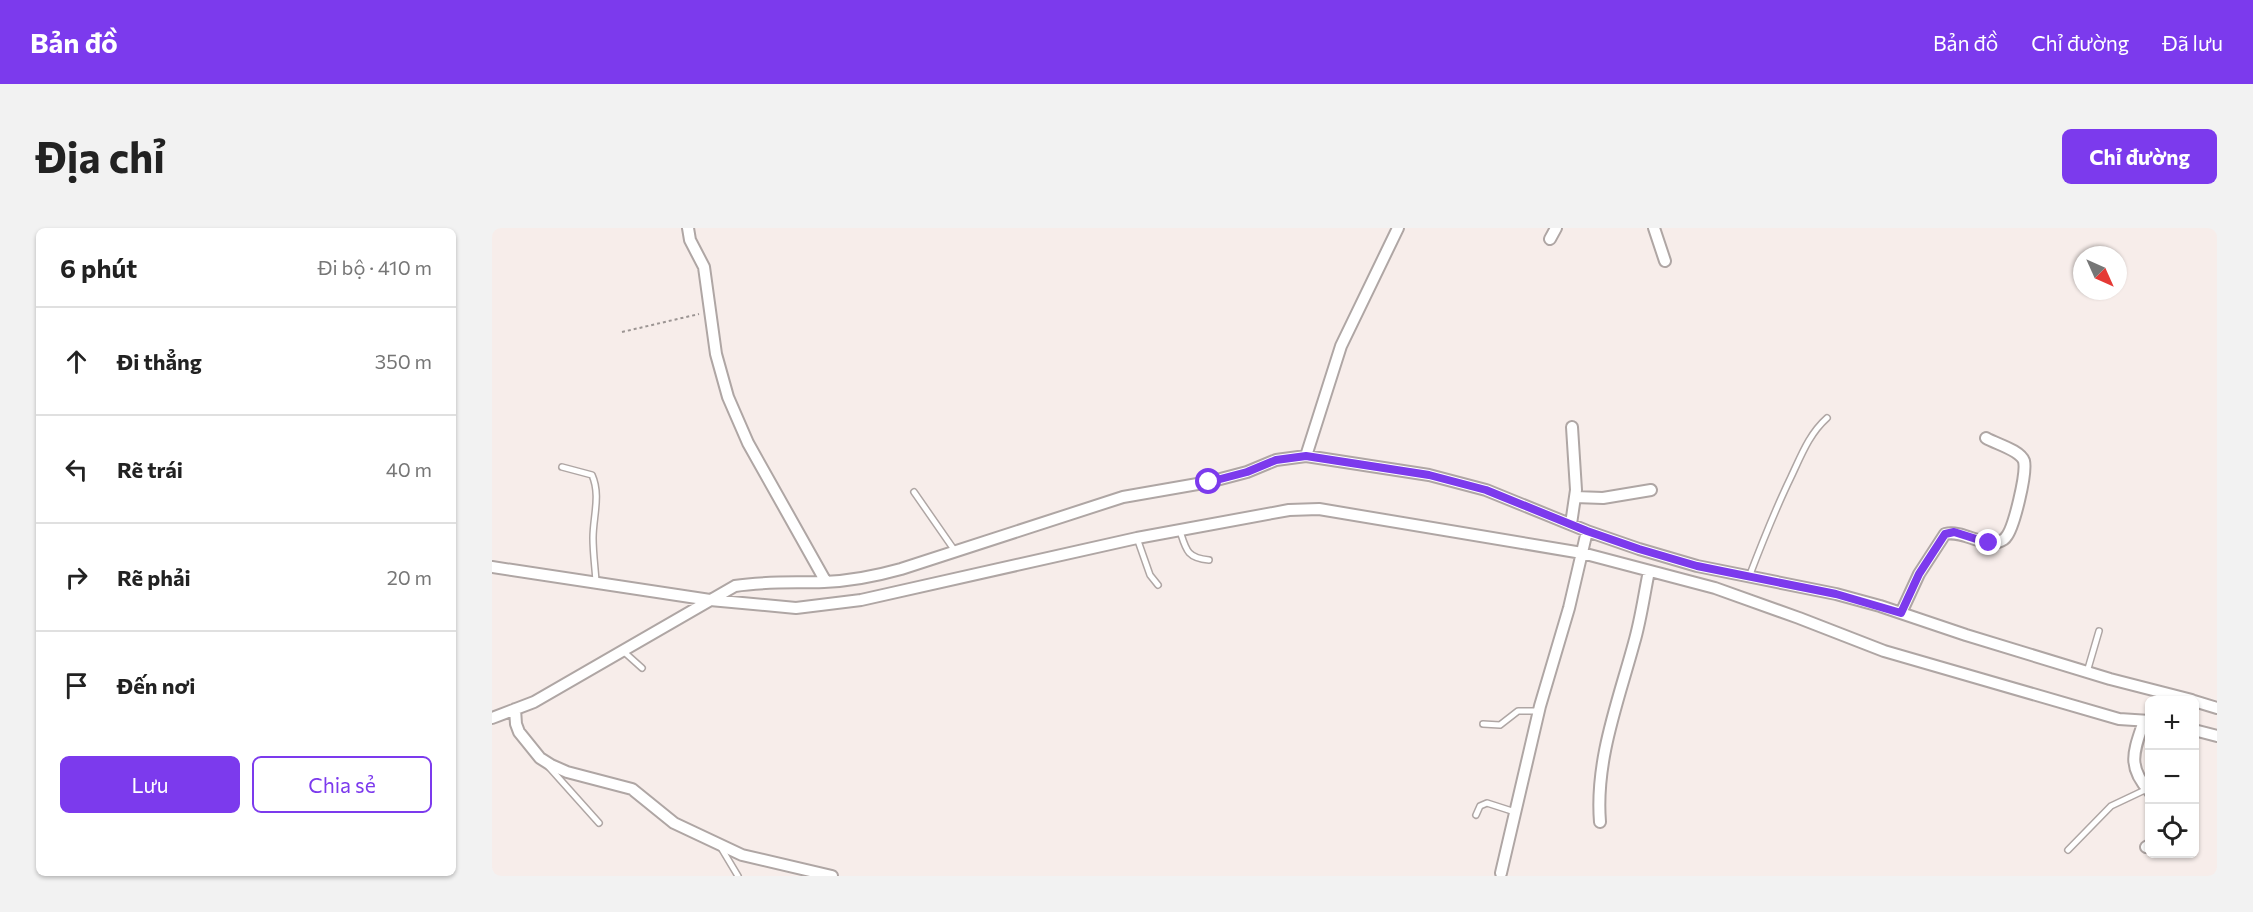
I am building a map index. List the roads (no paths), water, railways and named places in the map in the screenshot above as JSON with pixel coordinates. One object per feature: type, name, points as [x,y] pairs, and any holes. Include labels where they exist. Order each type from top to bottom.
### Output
[{"type":"street","points":[[688,228],[690,240],[704,267],[716,354],[728,397],[748,443],[826,582]]},
{"type":"street","points":[[1306,456],[1341,346],[1398,228]]},
{"type":"street","points":[[1550,239],[1556,228]]},
{"type":"street","points":[[1654,228],[1665,261]]},
{"type":"street","points":[[1571,524],[1575,497],[1572,427]]},
{"type":"street","points":[[1901,613],[1919,574],[1945,534],[1954,532],[1989,543],[1999,542],[2006,538],[2013,524],[2025,473],[2024,460],[2017,451],[2004,448],[1986,438]]},
{"type":"street","points":[[492,718],[534,702],[735,586],[867,578],[1123,497],[1209,482],[1247,472],[1276,460],[1306,456],[1429,475],[1486,490],[1571,524],[1584,542],[1649,571],[1715,588],[1884,651],[2119,719],[2145,721]]},
{"type":"street","points":[[1575,497],[1603,498],[1651,490]]},
{"type":"street","points":[[492,567],[796,608],[861,600],[1137,538],[1289,510],[1319,509],[1584,542],[1836,594],[2087,672],[2175,696]]},
{"type":"street","points":[[1501,873],[1539,711],[1569,608],[1584,542]]},
{"type":"street","points":[[1600,822],[1598,799],[1611,720],[1635,641],[1649,571]]},
{"type":"street","points":[[2199,703],[2217,708]]},
{"type":"street","points":[[515,710],[519,732],[543,761],[567,772],[632,789],[674,824],[742,855],[832,876]]},
{"type":"street","points":[[2145,726],[2133,755],[2133,766],[2145,786]]},
{"type":"street","points":[[2199,731],[2217,736]]},
{"type":"lane","points":[[1749,576],[1774,512],[1801,456],[1815,430],[1827,418]]},
{"type":"lane","points":[[562,467],[592,475],[593,478],[596,493],[593,536],[596,581]]},
{"type":"lane","points":[[914,492],[955,551]]},
{"type":"lane","points":[[1180,531],[1192,557],[1209,560]]},
{"type":"lane","points":[[1137,538],[1150,575],[1158,585]]},
{"type":"lane","points":[[2087,672],[2099,631]]},
{"type":"lane","points":[[623,651],[642,668]]},
{"type":"lane","points":[[1483,724],[1500,725],[1518,711],[1539,711]]},
{"type":"lane","points":[[543,761],[598,823]]},
{"type":"lane","points":[[2068,850],[2111,806],[2145,792]]},
{"type":"lane","points":[[1476,815],[1480,806],[1487,802],[1515,812]]},
{"type":"lane","points":[[720,845],[738,876]]}]
